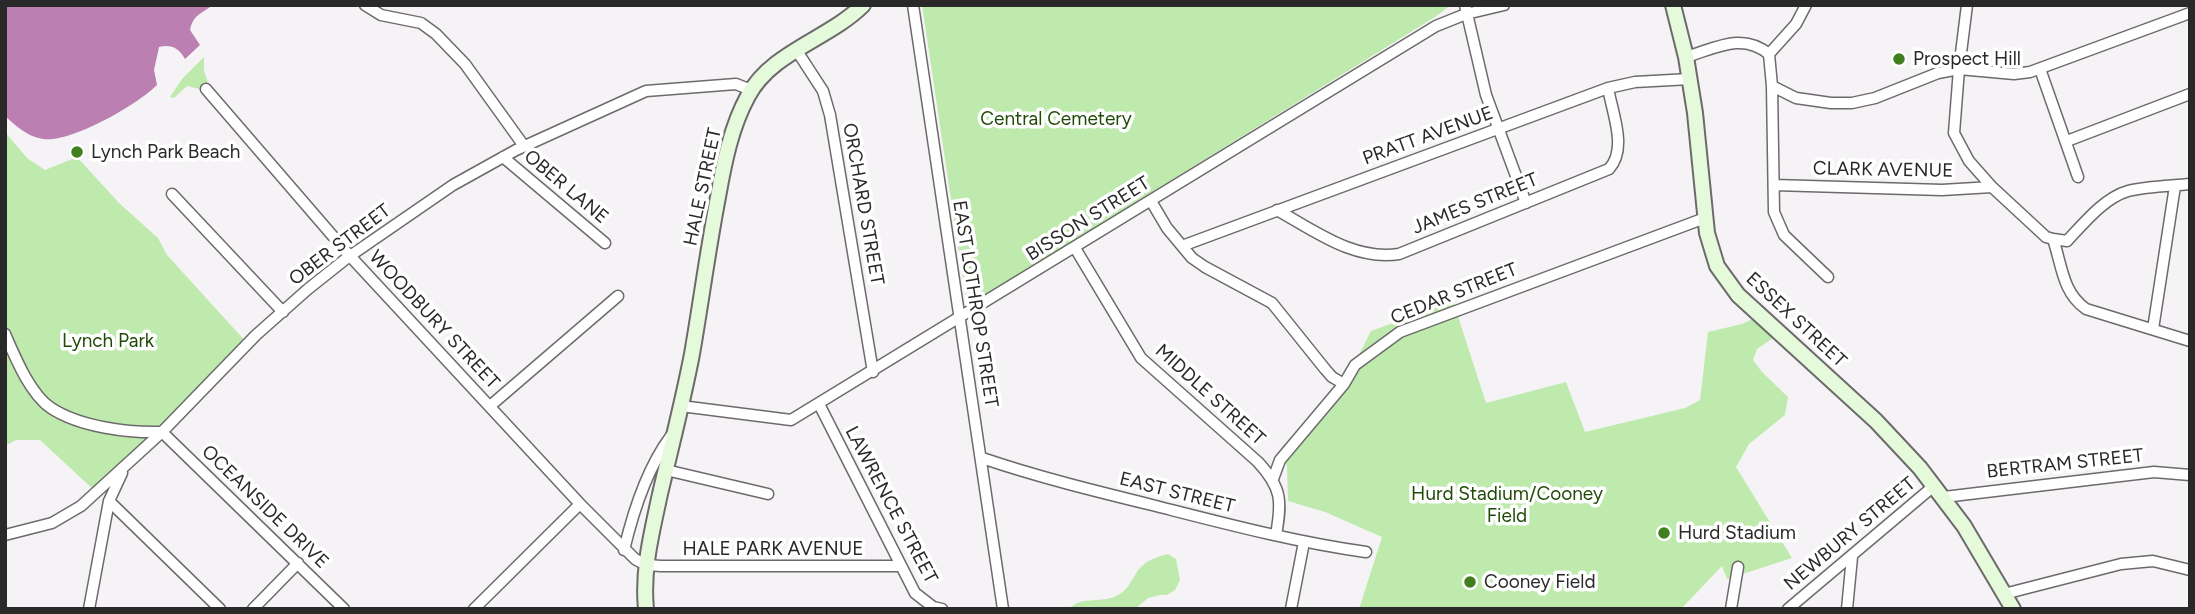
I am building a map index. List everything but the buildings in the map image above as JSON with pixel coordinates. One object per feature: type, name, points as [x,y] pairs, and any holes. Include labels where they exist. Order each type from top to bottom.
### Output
[{"type":"main road","name":"HALE STREET","points":[[646,609],[646,565],[681,406],[722,176],[733,134],[751,90],[765,72],[851,17],[863,5]]},
{"type":"main road","name":"ESSEX STREET","points":[[1673,5],[1690,79],[1705,218],[1710,248],[1717,266],[1738,295],[1876,421],[1939,491],[2013,609]]},
{"type":"street","points":[[365,5],[381,15],[421,23],[436,34],[465,64],[523,146]]},
{"type":"street","name":"EAST LOTHROP STREET","points":[[913,5],[1003,609]]},
{"type":"street","name":"BISSON STREET","points":[[681,406],[791,420],[1436,26],[1466,9],[1504,5]]},
{"type":"street","points":[[1769,54],[1796,24],[1806,5]]},
{"type":"street","points":[[1967,5],[1954,133],[1969,161],[1992,187],[2046,237],[2067,241],[2100,208],[2128,191],[2190,184]]},
{"type":"street","points":[[1466,9],[1486,95],[1526,203]]},
{"type":"street","points":[[1772,86],[1796,98],[1852,103],[1875,98],[1938,74],[1959,69],[2014,74],[2040,69],[2190,13]]},
{"type":"street","points":[[1686,57],[1735,42],[1748,41],[1758,44],[1769,54],[1774,212],[1779,228],[1789,241],[1828,277]]},
{"type":"street","name":"ORCHARD STREET","points":[[797,51],[823,91],[830,115],[873,372]]},
{"type":"street","points":[[2040,69],[2078,177]]},
{"type":"street","name":"PRATT AVENUE","points":[[1182,246],[1608,88],[1635,82],[1690,79]]},
{"type":"street","name":"OBER STREET","points":[[5,535],[52,523],[68,515],[162,432],[256,335],[282,312],[350,256],[423,204],[523,146],[646,91],[736,84],[751,90]]},
{"type":"street","name":"JAMES STREET","points":[[1277,210],[1357,252],[1384,256],[1399,254],[1609,169],[1616,162],[1619,148],[1608,88]]},
{"type":"street","name":"WOODBURY STREET","points":[[206,89],[350,256],[624,550],[646,565]]},
{"type":"street","points":[[2067,142],[2190,94]]},
{"type":"street","name":"OBER LANE","points":[[503,157],[605,243]]},
{"type":"street","name":"CLARK AVENUE","points":[[1774,185],[1942,190],[1992,187]]},
{"type":"street","points":[[2153,330],[2175,186]]},
{"type":"street","points":[[172,194],[282,312]]},
{"type":"street","points":[[1151,201],[1167,228],[1192,258],[1272,303],[1332,377],[1343,384]]},
{"type":"street","name":"CEDAR STREET","points":[[1273,479],[1280,460],[1343,384],[1355,365],[1400,331],[1705,218]]},
{"type":"street","points":[[2053,239],[2068,291],[2075,301],[2086,309],[2190,341]]},
{"type":"street","name":"MIDDLE STREET","points":[[1075,248],[1141,358],[1258,462],[1273,479]]},
{"type":"street","points":[[490,407],[618,296]]},
{"type":"street","points":[[5,334],[23,372],[50,408],[96,426],[138,432],[162,432]]},
{"type":"street","name":"LAWRENCE STREET","points":[[819,404],[915,593],[922,601],[942,609]]},
{"type":"street","name":"OCEANSIDE DRIVE","points":[[162,432],[344,609]]},
{"type":"street","name":"HALE STREET","points":[[624,550],[659,452],[674,433]]},
{"type":"street","name":"EAST STREET","points":[[982,458],[1028,474],[1276,536],[1366,552]]},
{"type":"street","points":[[89,609],[109,501],[125,466]]},
{"type":"street","points":[[666,470],[768,494]]},
{"type":"street","name":"BERTRAM STREET","points":[[1939,491],[2154,472],[2190,475]]},
{"type":"street","points":[[1273,479],[1279,495],[1276,536]]},
{"type":"street","name":"NEWBURY STREET","points":[[1788,609],[1939,491]]},
{"type":"street","points":[[109,501],[220,609]]},
{"type":"street","points":[[474,609],[580,504]]},
{"type":"street","points":[[1292,609],[1304,542]]},
{"type":"street","points":[[1847,609],[1852,557]]},
{"type":"street","points":[[2004,594],[2121,564],[2153,561],[2190,570]]},
{"type":"street","points":[[253,609],[298,563]]},
{"type":"street","name":"HALE PARK AVENUE","points":[[646,565],[901,566]]},
{"type":"street","points":[[1731,609],[1738,566]]},
{"type":"green space","name":"Central Cemetery","points":[[922,5],[1451,5],[976,301],[970,302],[966,300]]},
{"type":"green space","points":[[204,57],[204,71],[209,85],[204,90],[187,86],[174,98],[170,97],[182,79]]},
{"type":"green space","name":"Lynch Park","points":[[5,132],[27,158],[45,170],[77,157],[119,203],[158,238],[167,255],[248,344],[96,492],[40,440],[16,440],[5,446]]},
{"type":"green space","name":"Hurd Stadium/Cooney Field","points":[[1453,301],[1486,403],[1566,382],[1585,432],[1685,408],[1700,400],[1708,332],[1742,324],[1761,315],[1779,334],[1757,349],[1753,360],[1788,397],[1785,415],[1749,444],[1736,467],[1792,558],[1727,579],[1722,566],[1681,609],[1359,609],[1382,537],[1325,512],[1288,501],[1287,466],[1281,448],[1308,418],[1340,392],[1371,331]]},
{"type":"green space","points":[[1168,554],[1176,559],[1180,580],[1175,590],[1167,595],[1148,598],[1135,609],[1069,609],[1079,602],[1119,595],[1142,566],[1152,559]]},
{"type":"shaded area","points":[[5,5],[213,5],[193,21],[190,30],[200,45],[185,59],[174,48],[159,47],[154,70],[157,85],[148,93],[120,112],[86,129],[55,139],[43,139],[27,133],[5,116]]},
{"type":"place","name":"Prospect Hill","points":[[1899,59]]},
{"type":"place","name":"Lynch Park Beach","points":[[77,152]]},
{"type":"place","name":"Hurd Stadium","points":[[1664,533]]},
{"type":"place","name":"Cooney Field","points":[[1470,582]]}]
